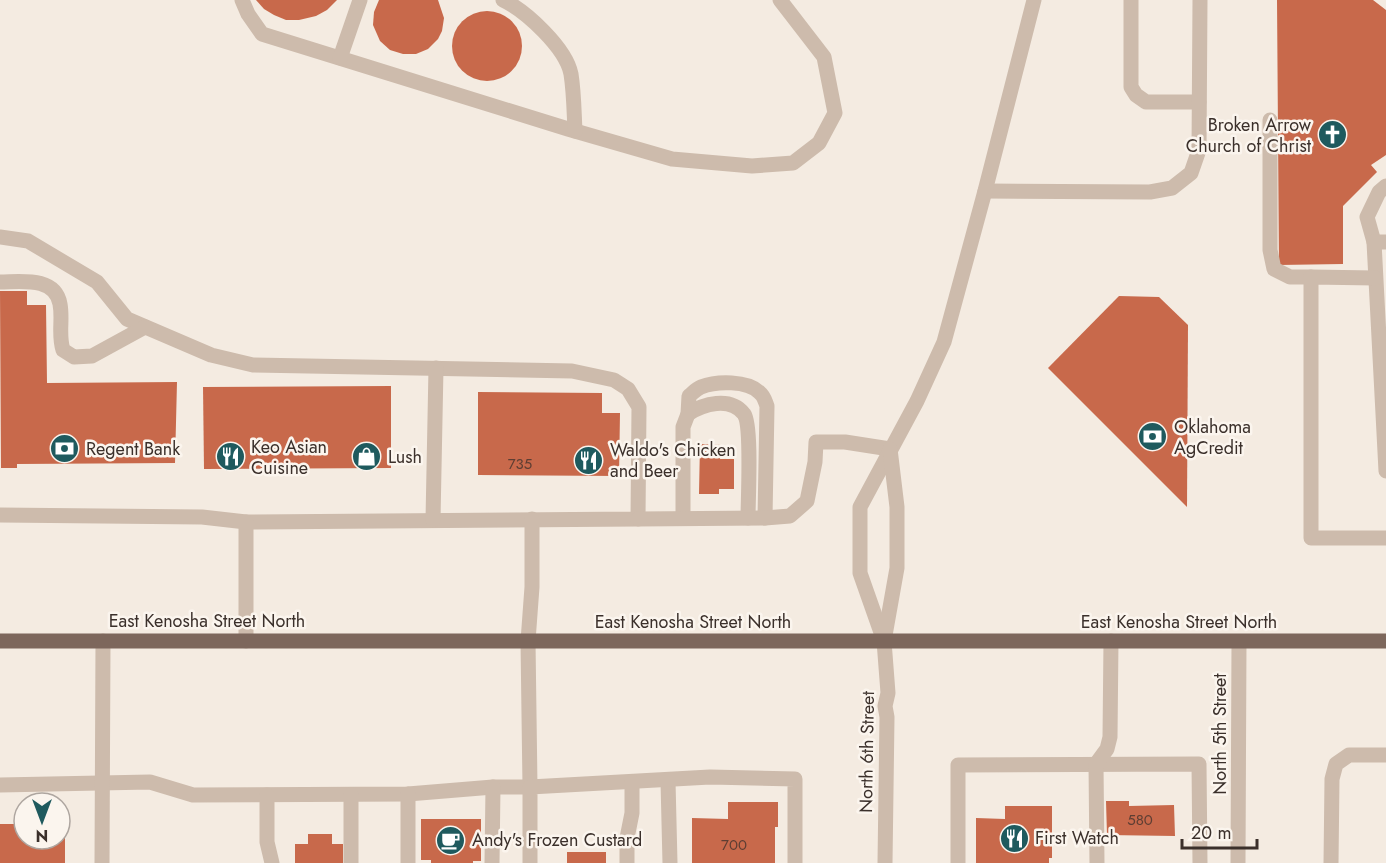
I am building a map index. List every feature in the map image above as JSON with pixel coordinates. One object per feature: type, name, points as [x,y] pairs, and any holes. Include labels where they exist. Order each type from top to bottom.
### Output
[{"type":"main road","name":"East Kenosha Street North","points":[[0,641],[1386,641]]},
{"type":"street","points":[[242,0],[248,14],[262,34],[672,159],[752,166],[793,163],[819,143],[836,113],[824,57],[780,0]]},
{"type":"street","points":[[340,58],[360,0]]},
{"type":"street","points":[[503,0],[514,5],[552,39],[571,72],[575,131]]},
{"type":"street","points":[[884,641],[860,573],[860,507],[917,401],[944,342],[1034,0]]},
{"type":"street","points":[[1131,0],[1131,87],[1146,102],[1199,102]]},
{"type":"street","points":[[985,191],[1150,192],[1172,188],[1191,173],[1199,150],[1200,0]]},
{"type":"street","points":[[1270,120],[1270,250],[1274,269],[1290,276],[1376,278]]},
{"type":"street","points":[[1386,186],[1378,192],[1367,217],[1380,242],[1376,278],[1386,471]]},
{"type":"street","points":[[0,237],[28,241],[97,282],[128,319],[211,356],[253,365],[572,371],[614,380],[628,389],[639,407],[638,519]]},
{"type":"street","points":[[1311,277],[1311,538],[1386,538]]},
{"type":"street","points":[[0,282],[39,282],[55,292],[60,303],[60,339],[63,350],[74,357],[92,356],[145,327]]},
{"type":"street","points":[[433,520],[436,368]]},
{"type":"street","points":[[683,518],[683,427],[688,414],[689,396],[705,386],[745,384],[762,394],[767,406],[765,518]]},
{"type":"street","points":[[688,414],[699,406],[714,403],[736,407],[745,415],[748,432],[748,518]]},
{"type":"street","points":[[0,515],[202,517],[246,522],[765,518],[790,516],[807,501],[815,462],[816,442],[845,442],[890,449]]},
{"type":"street","points":[[884,641],[897,568],[897,507],[890,449]]},
{"type":"street","points":[[530,863],[528,641],[532,587],[532,519]]},
{"type":"street","points":[[246,522],[246,641]]},
{"type":"street","points":[[102,863],[103,641]]},
{"type":"street","name":"North 6th Street","points":[[884,641],[888,693],[885,706],[887,717],[885,863]]},
{"type":"street","points":[[1097,863],[1096,764],[1107,749],[1110,737],[1111,641]]},
{"type":"street","name":"North 5th Street","points":[[1239,642],[1239,863]]},
{"type":"street","points":[[1332,863],[1332,779],[1336,764],[1348,755],[1386,755]]},
{"type":"street","points":[[958,863],[958,765],[1096,764],[1199,764],[1200,863]]},
{"type":"street","points":[[0,785],[150,782],[193,795],[351,795],[530,788],[710,777],[795,779],[795,863]]},
{"type":"street","points":[[668,781],[670,863]]},
{"type":"street","points":[[627,863],[627,838],[632,813],[632,782]]},
{"type":"street","points":[[492,863],[493,788]]},
{"type":"street","points":[[408,794],[408,863]]},
{"type":"street","points":[[267,795],[267,842],[272,863]]},
{"type":"street","points":[[351,795],[351,863]]},
{"type":"building","points":[[256,0],[337,0],[327,10],[316,16],[286,20],[264,9]]},
{"type":"building","points":[[379,0],[438,0],[444,18],[438,39],[428,49],[416,54],[403,54],[390,50],[380,41],[373,25],[374,12]]},
{"type":"building","name":"Broken Arrow Church of Christ","points":[[1277,0],[1373,0],[1386,10],[1386,155],[1371,165],[1377,172],[1343,206],[1343,264],[1279,265]]},
{"type":"building","points":[[487,11],[500,14],[512,21],[519,33],[522,46],[519,59],[512,71],[500,78],[487,81],[474,78],[462,71],[455,59],[452,46],[455,33],[462,21],[474,14]]},
{"type":"building","points":[[0,291],[27,291],[27,305],[46,305],[47,383],[177,382],[175,463],[17,464],[17,468],[1,468]]},
{"type":"building","name":"Oklahoma AgCredit","points":[[1119,296],[1159,297],[1188,325],[1187,507],[1048,368]]},
{"type":"building","points":[[391,386],[391,468],[204,469],[203,387]]},
{"type":"building","points":[[478,392],[602,393],[602,413],[620,413],[619,476],[478,475]]},
{"type":"building","points":[[700,444],[721,445],[720,459],[734,459],[734,489],[719,489],[719,494],[699,494]]},
{"type":"building","points":[[1106,801],[1129,801],[1129,806],[1174,805],[1175,836],[1107,835]]},
{"type":"building","points":[[728,802],[778,802],[775,863],[692,863],[692,818],[728,819]]},
{"type":"building","name":"First Watch","points":[[1005,806],[1052,806],[1052,858],[1049,858],[1049,863],[976,863],[976,818],[1005,819]]},
{"type":"building","name":"Andy's Frozen Custard","points":[[421,819],[481,819],[481,861],[431,863],[431,860],[421,860]]},
{"type":"building","points":[[0,824],[12,824],[12,851],[65,851],[65,863],[0,863]]},
{"type":"building","points":[[308,834],[332,834],[332,844],[343,844],[343,863],[295,863],[295,844],[308,844]]},
{"type":"building","points":[[567,852],[606,852],[606,863],[567,863]]},
{"type":"place","name":"Broken Arrow Church of Christ","points":[[1332,135]]},
{"type":"place","name":"Oklahoma AgCredit","points":[[1153,437]]},
{"type":"place","name":"Regent Bank","points":[[65,449]]},
{"type":"place","name":"Keo Asian Cuisine","points":[[230,457]]},
{"type":"place","name":"Lush","points":[[367,457]]},
{"type":"place","name":"Waldo's Chicken and Beer","points":[[589,460]]},
{"type":"place","name":"First Watch","points":[[1014,838]]},
{"type":"place","name":"Andy's Frozen Custard","points":[[451,840]]}]
